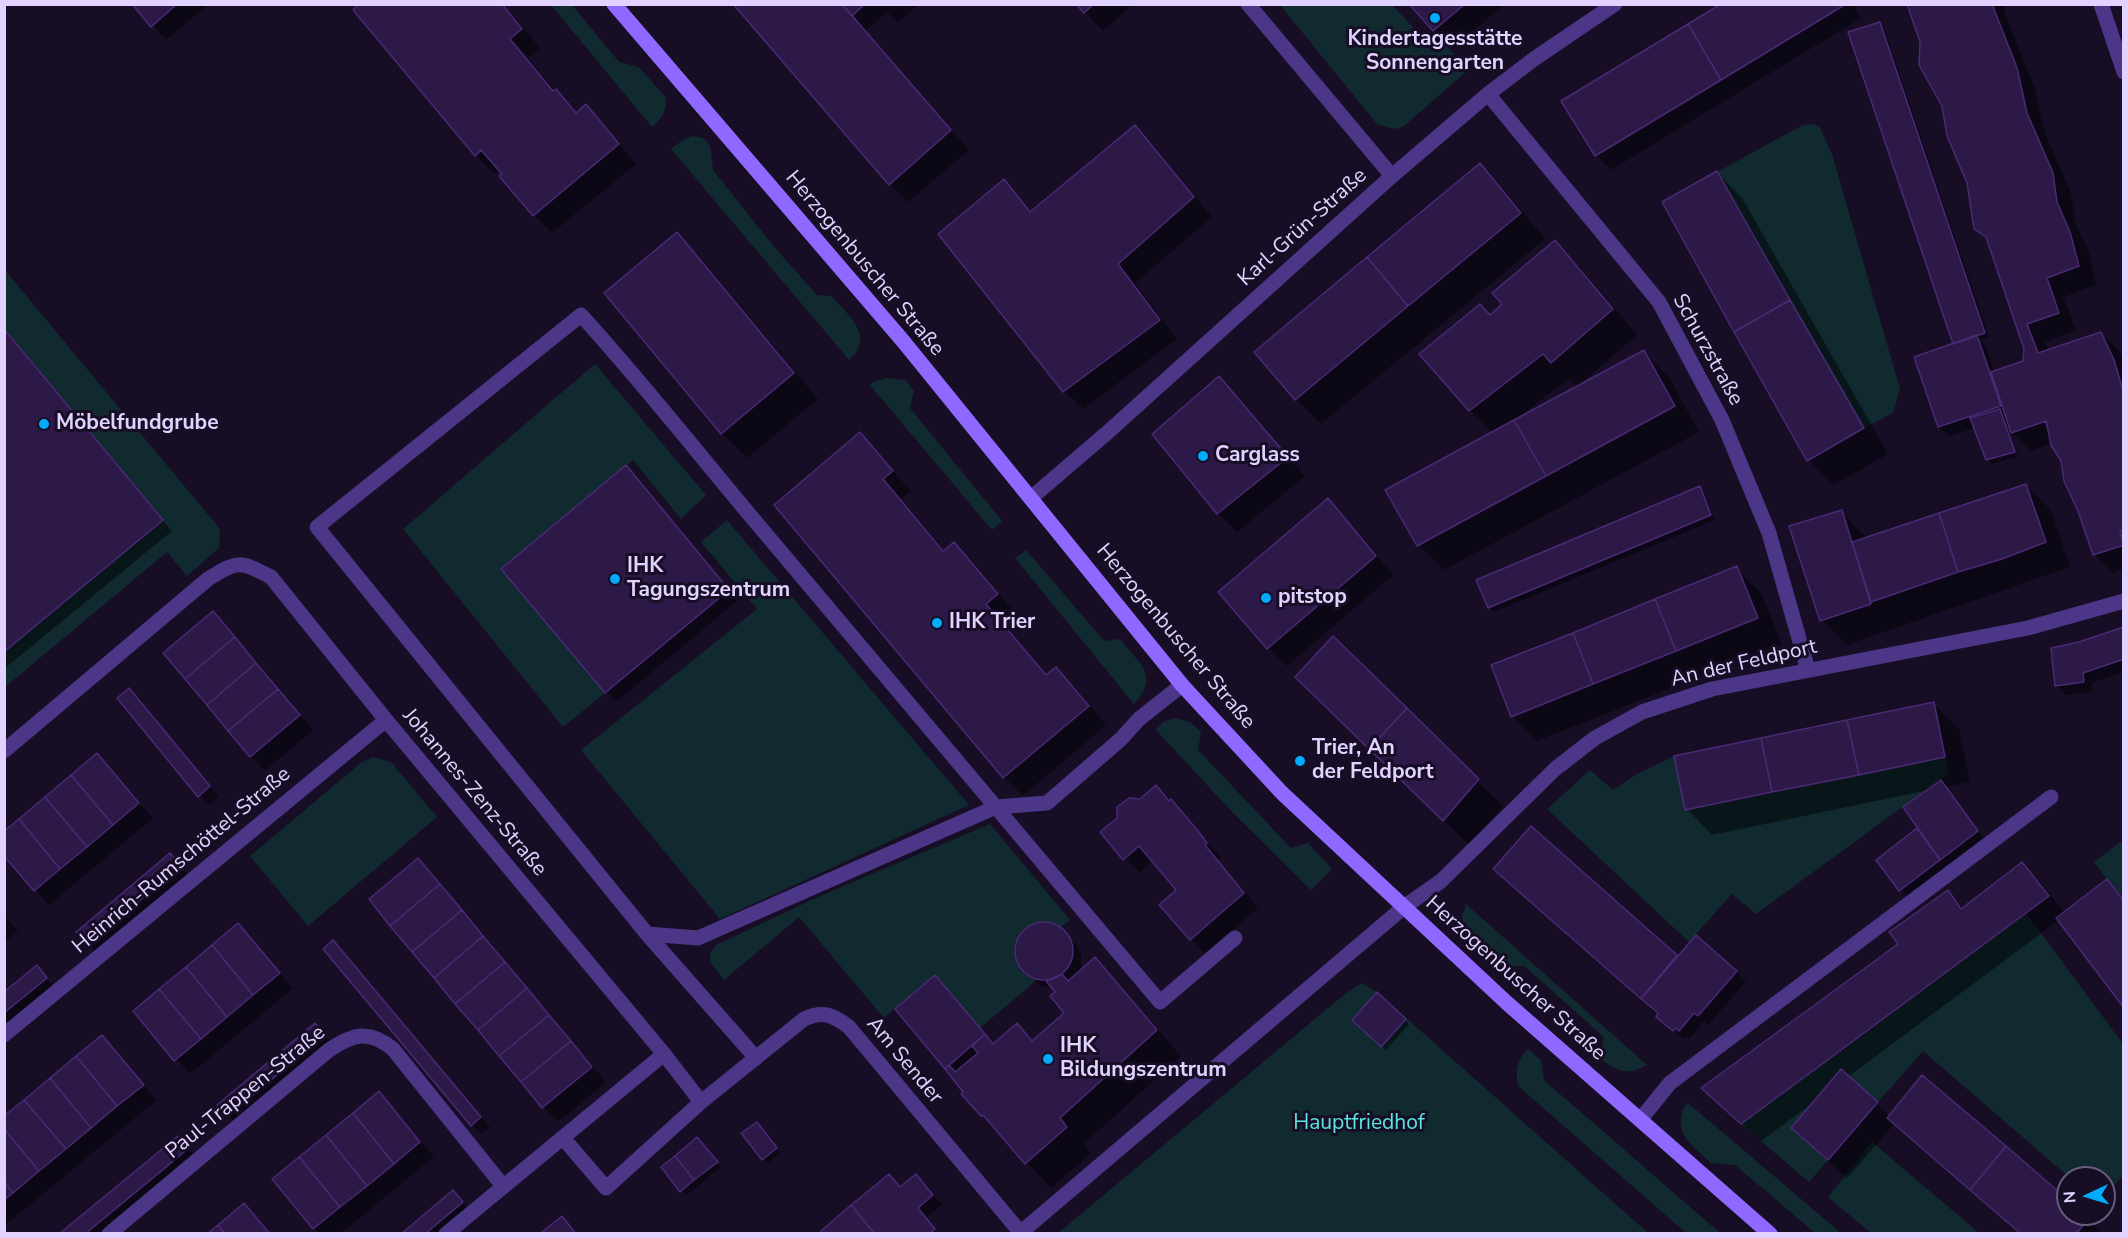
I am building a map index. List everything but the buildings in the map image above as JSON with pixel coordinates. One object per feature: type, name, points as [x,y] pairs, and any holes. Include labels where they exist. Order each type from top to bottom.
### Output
[{"type":"main road","name":"Herzogenbuscher Straße","points":[[614,4],[903,341],[1182,685],[1282,793],[1507,1003],[1770,1233]]},
{"type":"street","points":[[1248,4],[1392,176]]},
{"type":"street","name":"Karl-Grün-Straße","points":[[1031,498],[1108,432],[1392,176],[1488,94],[1533,59],[1615,4]]},
{"type":"street","points":[[2101,4],[2124,72]]},
{"type":"street","name":"Schurzstraße","points":[[1488,94],[1659,302],[1722,420],[1768,533],[1808,670]]},
{"type":"street","points":[[756,1058],[647,934],[317,527],[581,315],[1160,1002],[1235,938]]},
{"type":"street","name":"Johannes-Zenz-Straße","points":[[4,751],[208,579],[229,565],[246,564],[271,577],[386,720],[664,1054]]},
{"type":"street","name":"An der Feldport","points":[[1020,1233],[1404,907],[1441,881],[1556,769],[1595,738],[1642,712],[1712,689],[2028,628],[2124,601]]},
{"type":"street","points":[[647,934],[698,938],[996,807],[1047,803],[1121,739],[1139,719],[1182,685]]},
{"type":"street","name":"Heinrich-Rumschöttel-Straße","points":[[4,1035],[386,720]]},
{"type":"street","points":[[1640,1120],[1670,1083],[2051,797]]},
{"type":"street","name":"Am Sender","points":[[562,1138],[606,1188],[701,1102],[804,1019],[814,1014],[837,1018],[849,1027],[1020,1233]]},
{"type":"street","name":"Paul-Trappen-Straße","points":[[109,1233],[329,1050],[349,1037],[366,1036],[381,1039],[393,1049],[503,1186]]},
{"type":"street","points":[[446,1233],[664,1054],[701,1102]]},
{"type":"green space","points":[[551,5],[572,5],[619,62],[639,67],[666,98],[663,115],[652,127]]},
{"type":"green space","points":[[1280,5],[1392,5],[1433,48],[1443,41],[1467,71],[1403,127],[1394,129],[1377,124]]},
{"type":"green space","points":[[1811,124],[1819,126],[1832,154],[1900,389],[1893,413],[1864,428],[1717,172],[1801,126]]},
{"type":"green space","points":[[692,136],[703,138],[710,146],[713,170],[775,248],[817,295],[832,296],[852,319],[860,335],[860,343],[857,351],[849,360],[671,149]]},
{"type":"green space","points":[[4,269],[220,529],[219,548],[187,576],[167,552],[5,687],[5,652],[163,520],[5,329]]},
{"type":"green space","points":[[595,364],[706,495],[681,519],[633,460],[502,569],[605,693],[563,727],[403,529]]},
{"type":"green space","points":[[887,378],[905,380],[914,391],[910,408],[1002,521],[992,530],[870,385]]},
{"type":"green space","points":[[727,520],[969,805],[720,919],[581,750],[757,609],[701,542]]},
{"type":"green space","points":[[1026,550],[1104,641],[1120,639],[1140,663],[1146,677],[1146,685],[1134,704],[1015,558]]},
{"type":"green space","points":[[1175,718],[1190,722],[1201,732],[1198,750],[1291,848],[1308,843],[1332,869],[1311,890],[1232,812],[1156,730],[1163,722]]},
{"type":"green space","points":[[1674,756],[1686,810],[1945,757],[1949,773],[1756,914],[1732,894],[1689,942],[1547,809],[1590,770],[1613,790],[1635,775]]},
{"type":"green space","points":[[373,757],[391,762],[437,817],[308,926],[250,856],[362,762]]},
{"type":"green space","points":[[990,824],[1070,920],[1061,927],[1046,923],[1033,924],[1024,930],[1017,939],[1015,950],[1017,962],[1024,972],[1037,980],[980,1028],[935,975],[884,1018],[799,917],[724,980],[710,962],[710,953],[716,945],[820,896]]},
{"type":"green space","points":[[2123,840],[2123,901],[2094,862]]},
{"type":"green space","points":[[1466,904],[1647,1065],[1640,1069],[1627,1071],[1611,1066],[1599,1058],[1604,1037],[1524,966],[1503,967],[1464,928],[1462,917]]},
{"type":"green space","points":[[2026,913],[2123,1044],[2123,1175],[2116,1183],[2116,1166],[2056,1166],[1923,1051],[1878,1102],[1840,1069],[1791,1127],[1828,1160],[1809,1182],[1741,1124]]},
{"type":"green space","name":"Hauptfriedhof","points":[[1362,983],[1377,992],[1648,1233],[1057,1234],[1346,993]]},
{"type":"green space","points":[[1528,1049],[1541,1060],[1544,1080],[1720,1233],[1686,1233],[1518,1086],[1518,1066],[1521,1057]]},
{"type":"green space","points":[[1688,1103],[1841,1233],[1815,1233],[1735,1165],[1711,1163],[1689,1142],[1682,1131],[1682,1114]]},
{"type":"green space","points":[[1872,1142],[1979,1233],[1871,1233],[1828,1197]]},
{"type":"place","name":"Kindertagesstätte Sonnengarten","points":[[1435,18]]},
{"type":"place","name":"Möbelfundgrube","points":[[44,424]]},
{"type":"place","name":"Carglass","points":[[1203,456]]},
{"type":"place","name":"IHK Tagungszentrum","points":[[615,579]]},
{"type":"place","name":"pitstop","points":[[1266,598]]},
{"type":"place","name":"IHK Trier","points":[[937,623]]},
{"type":"place","name":"Trier, An der Feldport","points":[[1300,761]]},
{"type":"place","name":"IHK Bildungszentrum","points":[[1048,1059]]}]
